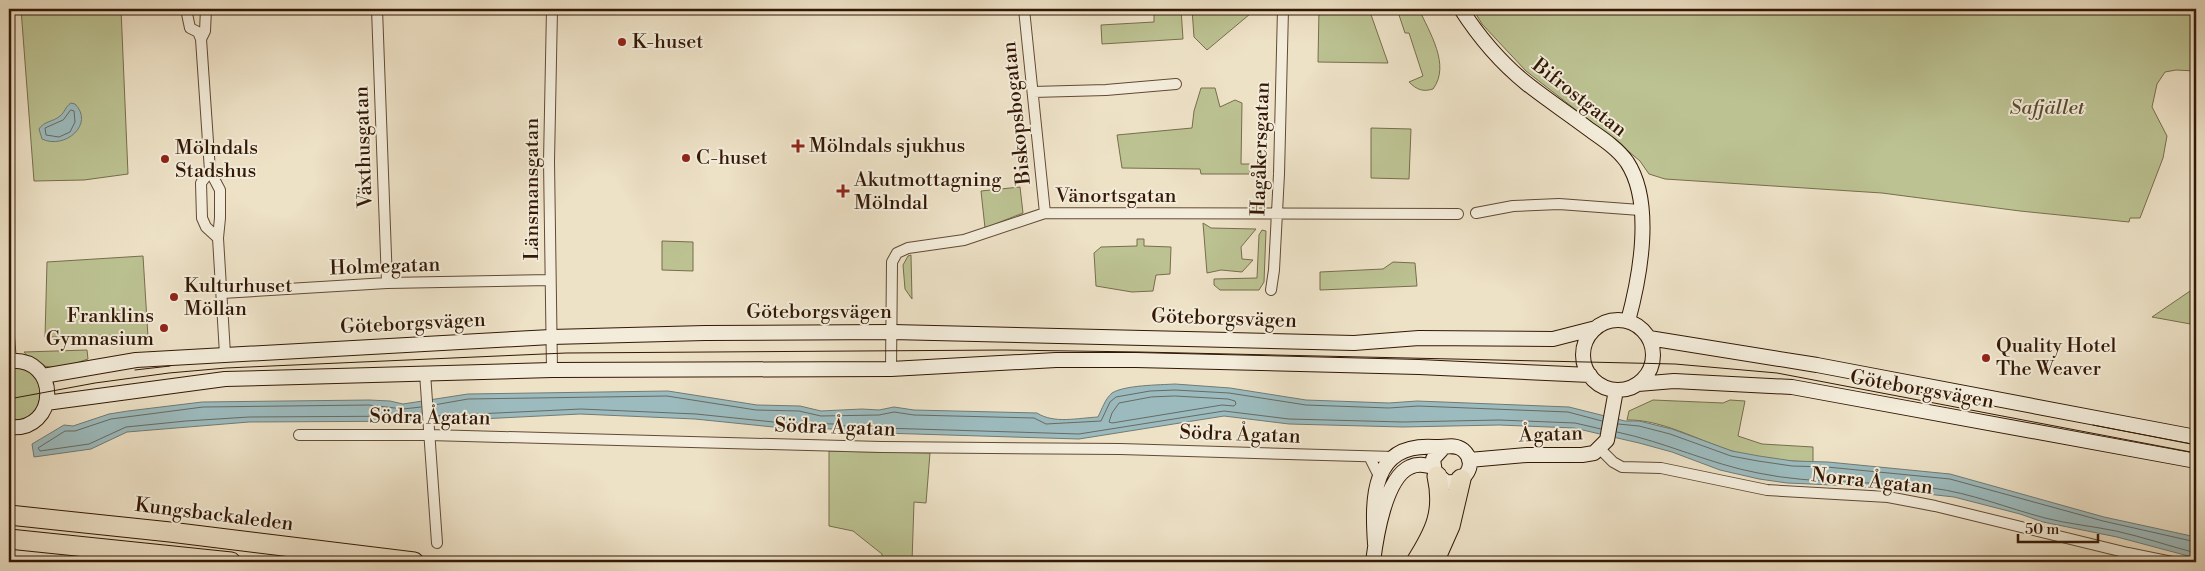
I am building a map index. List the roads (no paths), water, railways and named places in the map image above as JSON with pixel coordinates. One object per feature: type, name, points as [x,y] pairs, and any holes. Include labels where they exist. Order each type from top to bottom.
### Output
[{"type":"highway","points":[[1416,562],[1430,540],[1439,514],[1440,489],[1435,471]]},
{"type":"highway","points":[[1434,562],[1450,526],[1461,479]]},
{"type":"highway","name":"Kungsbackaleden","points":[[9,515],[170,532],[414,562]]},
{"type":"highway","points":[[9,539],[231,562]]},
{"type":"main road","name":"Bifrostgatan","points":[[1461,9],[1482,38],[1506,65],[1525,82],[1609,144],[1620,154],[1633,175],[1640,210],[1641,256],[1634,300],[1628,321]]},
{"type":"main road","name":"Göteborgsvägen","points":[[43,376],[136,360],[551,337],[705,333],[892,332],[1354,343],[1420,338],[1553,339],[1596,328],[1609,321],[1628,321]]},
{"type":"main road","points":[[1628,321],[1638,326],[1649,338],[1653,352],[1652,364],[1648,373],[1638,384]]},
{"type":"main road","points":[[1590,376],[1584,361],[1584,349],[1588,337],[1596,328]]},
{"type":"main road","name":"Göteborgsvägen","points":[[1649,338],[1817,364],[2196,437]]},
{"type":"main road","name":"Göteborgsvägen","points":[[46,403],[225,379],[425,373],[552,370],[891,369],[1056,360],[1136,360],[1420,367],[1590,376],[1603,386],[1616,390],[1638,384],[1674,381],[1801,388],[2196,461]]},
{"type":"main road","points":[[10,361],[31,365],[43,376],[48,392],[42,413],[34,421],[24,426],[10,429]]},
{"type":"main road","name":"Ågatan","points":[[1469,460],[1527,455],[1589,455],[1603,445],[1616,390]]},
{"type":"main road","points":[[1373,562],[1378,522],[1375,488],[1379,476],[1394,457],[1414,449],[1453,446],[1460,448],[1466,453],[1469,460],[1468,471],[1461,479],[1448,482],[1435,471],[1421,464],[1410,467],[1401,473],[1394,484],[1378,522]]},
{"type":"main road","points":[[1435,471],[1434,456],[1442,448]]},
{"type":"street","points":[[186,9],[190,28],[198,32],[201,39],[210,171],[220,190],[218,238],[225,354]]},
{"type":"street","points":[[201,39],[205,30],[206,9]]},
{"type":"street","name":"Växthusgatan","points":[[377,9],[387,284]]},
{"type":"street","name":"Länsmansgatan","points":[[552,9],[549,161],[552,370]]},
{"type":"street","name":"Biskopsbogatan","points":[[1024,9],[1045,213]]},
{"type":"street","name":"Hagåkersgatan","points":[[1270,290],[1274,270],[1281,124],[1282,9]]},
{"type":"street","points":[[1033,92],[1100,90],[1176,84]]},
{"type":"street","points":[[210,171],[201,182],[202,218],[206,227],[218,238]]},
{"type":"street","points":[[1476,213],[1513,206],[1559,204],[1640,210]]},
{"type":"street","name":"Vänortsgatan","points":[[891,369],[892,262],[897,253],[908,248],[964,240],[1045,213],[1458,214]]},
{"type":"street","name":"Holmegatan","points":[[222,293],[387,284],[550,280]]},
{"type":"street","points":[[9,338],[10,361]]},
{"type":"street","points":[[425,373],[437,543]]},
{"type":"street","name":"Södra Ågatan","points":[[299,435],[429,431],[881,448],[1120,449],[1370,458],[1377,456],[1394,457]]},
{"type":"street","name":"Norra Ågatan","points":[[1603,445],[1613,462],[1622,467],[1661,468],[1767,490],[1897,499],[1935,506],[2172,562]]},
{"type":"street","points":[[1370,458],[1379,476]]},
{"type":"water","points":[[71,103],[75,104],[82,119],[75,133],[60,141],[42,139],[39,129],[41,126],[60,116]]},
{"type":"water","points":[[1175,384],[1230,388],[1306,400],[1389,403],[1417,401],[1569,407],[1625,421],[1639,421],[1672,429],[1732,451],[1759,456],[1793,461],[1828,462],[1950,474],[2104,517],[2196,537],[2196,558],[2117,537],[2043,522],[1954,497],[1856,486],[1787,483],[1759,479],[1720,470],[1672,452],[1574,428],[1499,425],[1403,427],[1289,424],[1224,416],[1079,439],[849,432],[834,429],[783,428],[695,419],[580,414],[440,421],[249,422],[127,432],[91,449],[34,457],[32,444],[64,425],[73,426],[109,414],[202,402],[369,400],[403,404],[468,394],[668,391],[757,405],[800,406],[821,411],[879,410],[894,407],[914,410],[1037,413],[1051,418],[1066,419],[1098,417],[1107,398],[1118,390]]},
{"type":"tram line","points":[[9,399],[95,383],[169,373],[226,368],[566,353],[1005,350],[1675,364],[1777,373],[2196,453]]},
{"type":"tram line","points":[[135,370],[170,366]]},
{"type":"tram line","points":[[2093,425],[2196,445]]},
{"type":"place","name":"K-huset","points":[[622,42]]},
{"type":"place","name":"Mölndals sjukhus","points":[[798,146]]},
{"type":"place","name":"C-huset","points":[[686,158]]},
{"type":"place","name":"Mölndals Stadshus","points":[[165,159]]},
{"type":"place","name":"Akutmottagning Mölndal","points":[[843,191]]},
{"type":"place","name":"Kulturhuset Möllan","points":[[174,297]]},
{"type":"place","name":"Franklins Gymnasium","points":[[164,328]]},
{"type":"place","name":"Quality Hotel The Weaver","points":[[1986,358]]},
{"type":"park label","name":"Safjället","points":[[2047,108]]}]
